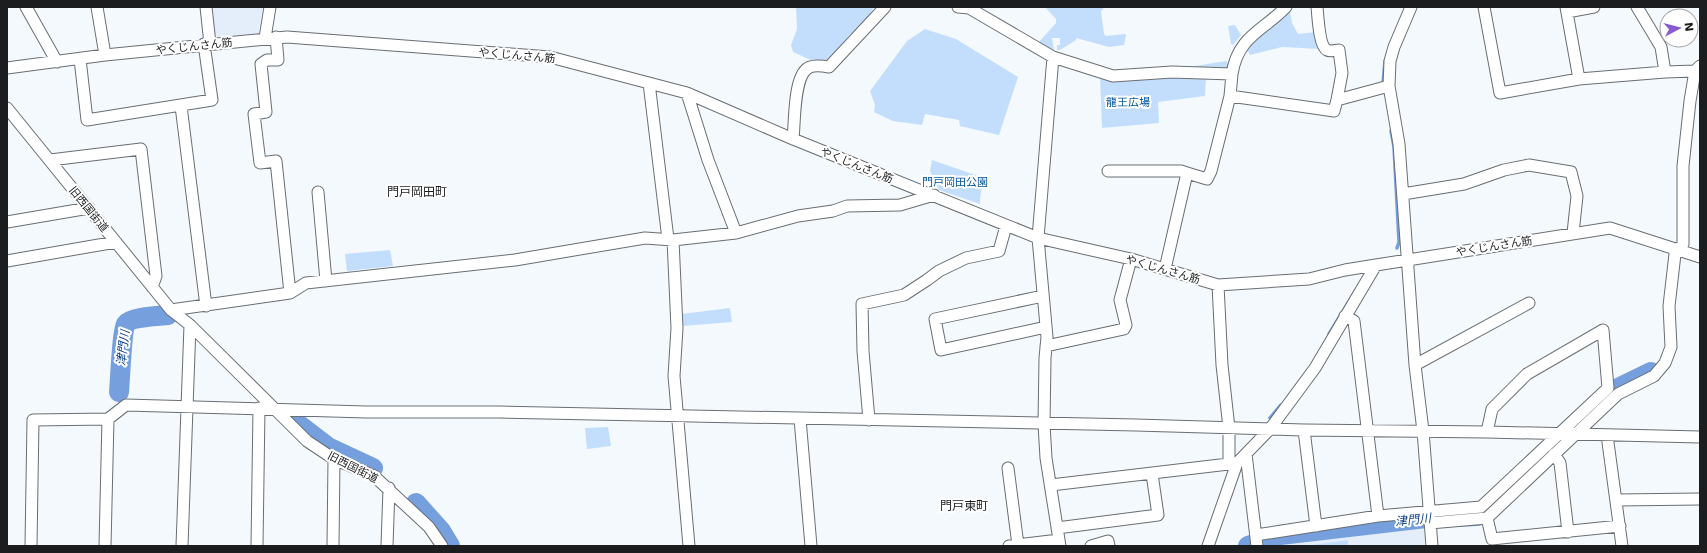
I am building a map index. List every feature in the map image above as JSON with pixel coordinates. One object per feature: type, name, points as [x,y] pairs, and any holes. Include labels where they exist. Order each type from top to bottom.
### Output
[{"type":"street","points":[[26,7],[57,62]]},
{"type":"street","points":[[97,7],[105,55]]},
{"type":"street","points":[[80,58],[87,120],[212,100],[207,44],[206,7]]},
{"type":"street","points":[[270,7],[271,38],[278,60],[267,60],[261,64],[266,112],[254,114],[260,163],[276,161],[290,293]]},
{"type":"street","points":[[793,139],[795,96],[804,71],[811,66],[829,66],[885,7]]},
{"type":"street","points":[[966,7],[1053,57],[1113,76],[1172,72],[1232,74]]},
{"type":"street","points":[[1108,171],[1181,171],[1207,179],[1211,171],[1230,96],[1235,61],[1241,46],[1253,33],[1286,7]]},
{"type":"street","points":[[1230,96],[1334,111],[1342,73],[1339,50],[1328,51],[1321,42],[1317,7]]},
{"type":"street","points":[[1411,7],[1394,47],[1390,61],[1389,86],[1399,144],[1415,365],[1423,431],[1432,546]]},
{"type":"street","points":[[1246,454],[1256,542],[1316,526],[1378,516],[1488,518],[1618,394],[1654,376],[1665,363],[1671,347],[1669,306],[1675,254],[1683,244],[1683,166],[1690,101],[1698,70],[1579,79],[1500,93],[1484,7]]},
{"type":"street","points":[[1579,79],[1567,10],[1594,7]]},
{"type":"street","points":[[1637,7],[1661,47],[1665,72]]},
{"type":"street","name":"やくじんさん筋","points":[[7,68],[105,55],[207,44],[294,37],[550,56],[687,93],[793,139],[1038,238],[1131,259],[1218,285],[1309,279],[1345,270],[1610,228],[1700,257]]},
{"type":"street","points":[[1008,468],[1013,546],[1060,543],[1046,458],[1044,424],[1046,327],[1038,238],[1053,57]]},
{"type":"street","points":[[649,83],[670,239],[677,328],[674,376],[676,417],[690,546]]},
{"type":"street","points":[[1337,100],[1389,86]]},
{"type":"street","points":[[687,93],[708,160],[736,234]]},
{"type":"street","points":[[181,106],[206,306]]},
{"type":"street","name":"旧西国街道","points":[[7,108],[171,310],[190,325],[307,442],[334,459],[374,476],[389,488],[429,527],[442,546]]},
{"type":"street","points":[[50,160],[141,149],[156,276],[152,287]]},
{"type":"street","points":[[1403,194],[1464,184],[1504,170],[1529,165],[1571,172],[1577,196],[1573,233]]},
{"type":"street","points":[[1165,269],[1187,173]]},
{"type":"street","points":[[318,192],[326,281]]},
{"type":"street","points":[[171,310],[290,293],[306,283],[515,260],[645,238],[670,239],[736,234],[798,216],[847,206],[900,205],[934,195]]},
{"type":"street","points":[[7,222],[89,208]]},
{"type":"street","points":[[870,420],[863,351],[862,304],[904,295],[946,267],[966,258],[999,251],[1006,226]]},
{"type":"street","points":[[7,261],[116,242]]},
{"type":"street","points":[[1046,346],[1124,330],[1126,325],[1120,300],[1131,259]]},
{"type":"street","points":[[1051,485],[1152,474],[1233,463],[1246,454],[1270,429],[1315,368],[1376,265]]},
{"type":"street","points":[[1208,546],[1233,463],[1222,366],[1218,285]]},
{"type":"street","points":[[1043,296],[935,319],[941,350],[1046,327]]},
{"type":"street","points":[[1415,365],[1529,303]]},
{"type":"street","points":[[1345,316],[1354,321],[1378,516]]},
{"type":"street","points":[[182,546],[190,325]]},
{"type":"street","points":[[1430,518],[1481,506],[1608,388],[1603,330],[1527,374],[1492,409],[1487,432]]},
{"type":"street","points":[[31,546],[33,420],[108,419],[126,405],[187,408],[259,408],[276,410],[366,412],[500,412],[676,417],[1700,437]]},
{"type":"street","points":[[256,546],[259,408]]},
{"type":"street","points":[[105,546],[108,419]]},
{"type":"street","points":[[800,419],[811,546]]},
{"type":"street","points":[[1304,430],[1316,526]]},
{"type":"street","points":[[1607,435],[1617,500],[1622,546]]},
{"type":"street","points":[[1554,454],[1560,463],[1568,532]]},
{"type":"street","points":[[333,546],[334,459]]},
{"type":"street","points":[[1057,528],[1158,515],[1152,474]]},
{"type":"street","points":[[387,546],[389,488]]},
{"type":"street","points":[[1617,500],[1700,499]]},
{"type":"street","points":[[1488,518],[1492,539],[1620,526]]},
{"type":"street","points":[[1091,546],[1108,541],[1109,546]]},
{"type":"shaded area","points":[[213,7],[263,7],[258,34],[215,37]]},
{"type":"shaded area","points":[[1425,520],[1428,546],[1262,546],[1262,543],[1281,538]]},
{"type":"green space","points":[[796,7],[874,7],[862,27],[849,35],[836,56],[823,62],[815,62],[793,52],[791,45],[797,29]]},
{"type":"green space","points":[[1045,7],[1105,7],[1101,11],[1104,34],[1106,36],[1125,34],[1124,45],[1109,47],[1076,38],[1076,40],[1060,50],[1057,50],[1057,45],[1060,45],[1060,38],[1052,38],[1054,50],[1038,43],[1056,23],[1056,19]]},
{"type":"green space","points":[[1290,12],[1292,23],[1298,34],[1316,32],[1319,49],[1282,47],[1250,55],[1246,47],[1285,14]]},
{"type":"green space","points":[[1235,25],[1241,35],[1233,45],[1231,44],[1228,26]]},
{"type":"green space","points":[[925,29],[956,39],[1018,77],[999,135],[960,126],[959,120],[925,114],[922,125],[893,121],[874,112],[875,105],[870,91],[907,41]]},
{"type":"green space","points":[[1226,61],[1229,66],[1228,69],[1190,69],[1189,67]]},
{"type":"green space","name":"龍王広場","points":[[1100,76],[1206,77],[1205,96],[1158,102],[1159,123],[1102,128]]},
{"type":"green space","name":"門戸岡田公園","points":[[932,160],[984,178],[980,204],[939,190],[930,171]]},
{"type":"green space","points":[[390,250],[393,266],[347,271],[345,254]]},
{"type":"green space","points":[[730,308],[732,322],[683,326],[681,314]]},
{"type":"green space","points":[[608,427],[611,446],[587,449],[585,428]]},
{"type":"green space","points":[[1348,540],[1348,546],[1305,546]]},
{"type":"waterway","points":[[1383,83],[1385,61]]},
{"type":"waterway","points":[[1391,131],[1394,147],[1399,242],[1397,248]]},
{"type":"waterway","points":[[1329,334],[1356,290]]},
{"type":"waterway","name":"津門川","points":[[119,392],[122,345],[126,324],[139,318],[168,315]]},
{"type":"waterway","name":"津門川","points":[[1582,421],[1614,390],[1651,372]]},
{"type":"waterway","points":[[1270,418],[1281,405]]},
{"type":"waterway","name":"津門川","points":[[298,424],[328,447],[373,468]]},
{"type":"waterway","name":"津門川","points":[[1248,546],[1280,535],[1426,518],[1477,516],[1485,512],[1507,493]]},
{"type":"waterway","name":"津門川","points":[[416,503],[441,531],[450,546]]},
{"type":"district","name":"門戸岡田町","points":[[417,192]]},
{"type":"district","name":"門戸東町","points":[[964,506]]}]
